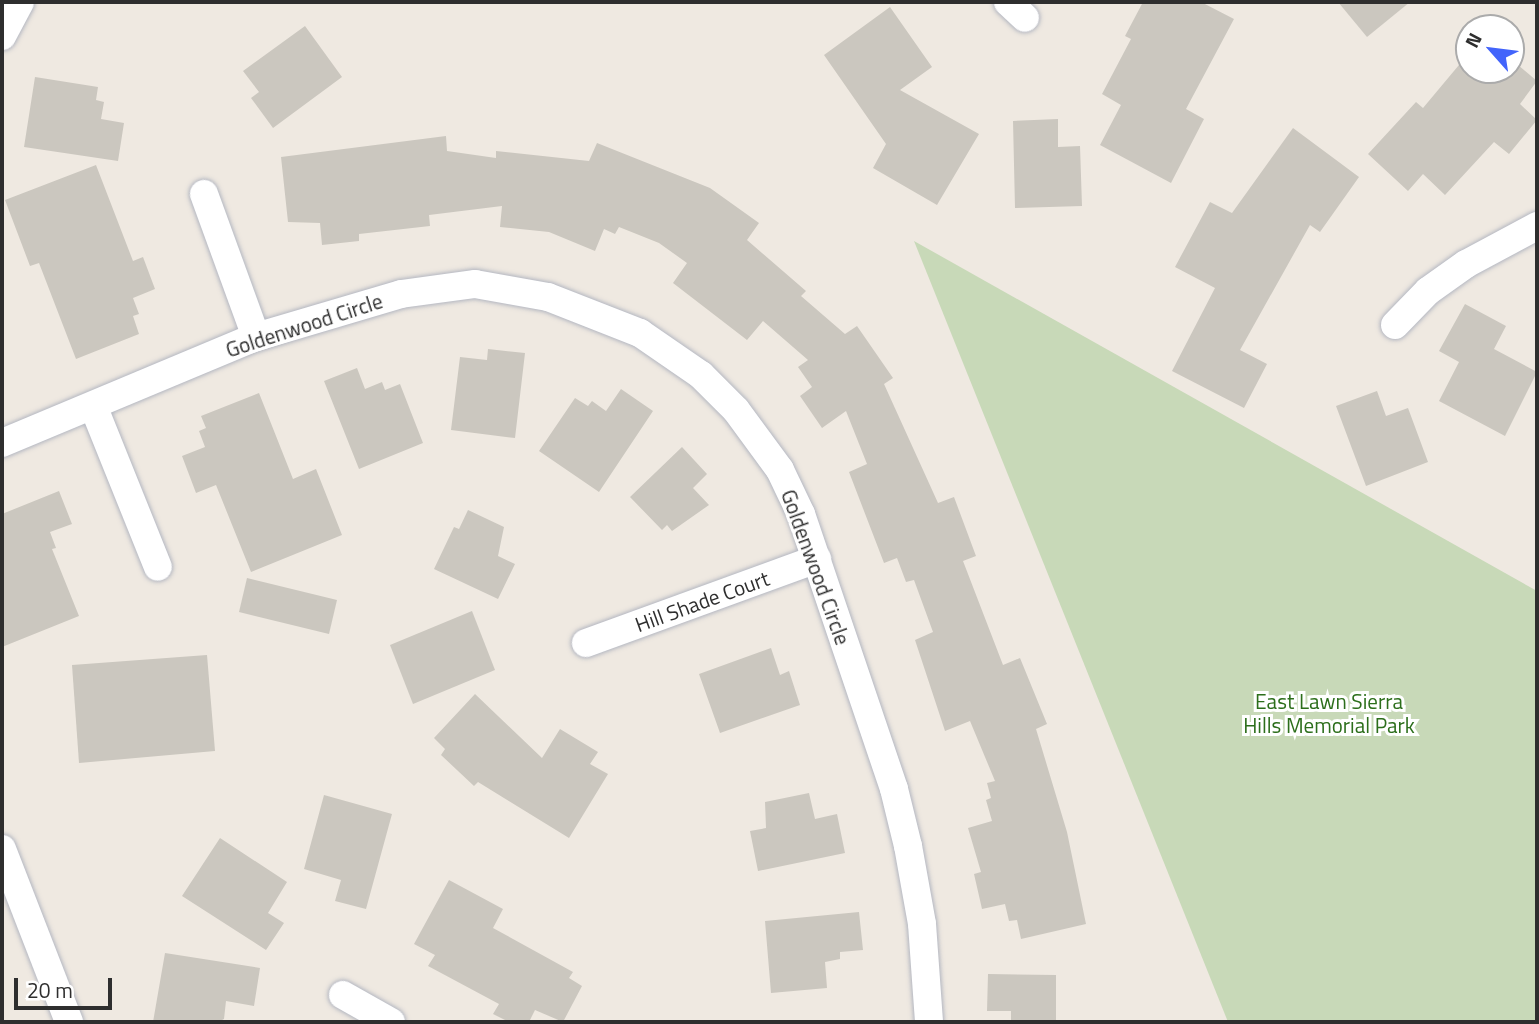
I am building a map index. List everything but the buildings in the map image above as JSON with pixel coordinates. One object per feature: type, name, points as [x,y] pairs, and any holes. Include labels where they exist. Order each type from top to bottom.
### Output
[{"type":"street","points":[[2,36],[20,2]]},
{"type":"street","points":[[204,194],[256,337]]},
{"type":"street","points":[[1395,325],[1428,291],[1466,264],[1537,226]]},
{"type":"street","name":"Goldenwood Circle","points":[[2,443],[94,408],[256,337],[401,294],[475,284],[548,297],[596,313],[640,333],[701,375],[736,410],[780,470],[817,559],[894,789],[922,923],[929,1022]]},
{"type":"street","points":[[94,408],[158,567]]},
{"type":"street","name":"Hill Shade Court","points":[[586,643],[817,559]]},
{"type":"street","points":[[2,849],[69,1022]]},
{"type":"street","points":[[343,995],[391,1022]]},
{"type":"green space","name":"East Lawn Sierra Hills Memorial Park","points":[[914,241],[1537,591],[1537,1022],[1228,1022]]}]
